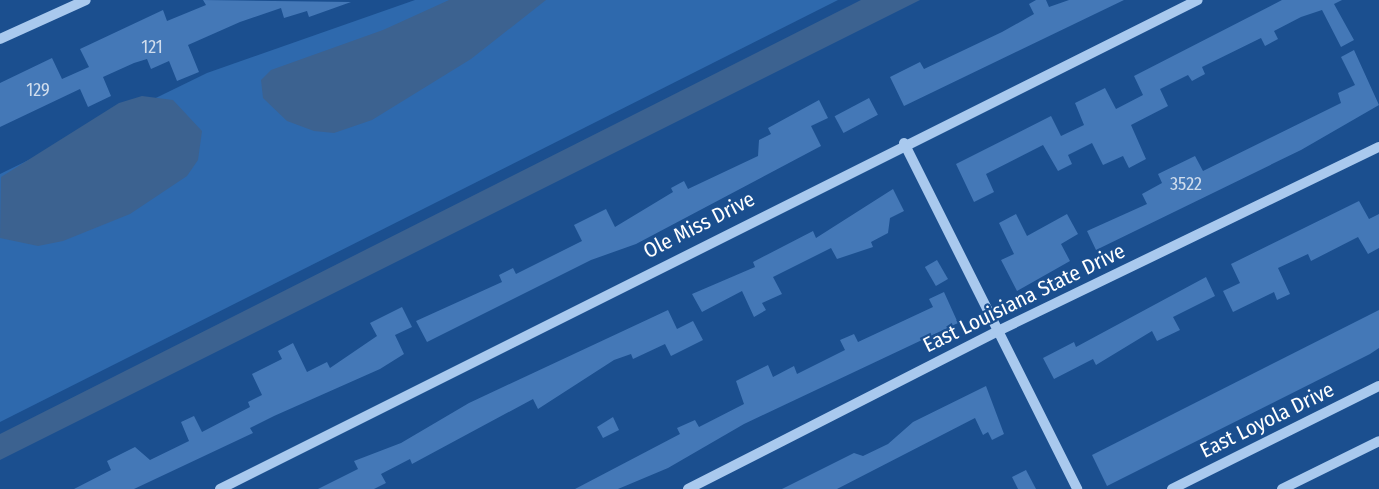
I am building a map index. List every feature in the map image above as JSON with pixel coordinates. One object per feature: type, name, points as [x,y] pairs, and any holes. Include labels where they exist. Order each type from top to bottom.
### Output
[{"type":"street","points":[[0,39],[86,0]]},
{"type":"street","name":"Ole Miss Drive","points":[[220,489],[904,143],[1198,0]]},
{"type":"street","points":[[904,143],[1077,489]]},
{"type":"street","name":"East Louisiana State Drive","points":[[688,489],[998,331],[1379,147]]},
{"type":"street","name":"East Loyola Drive","points":[[1172,489],[1379,386]]},
{"type":"street","points":[[1282,489],[1379,441]]},
{"type":"shaded area","points":[[415,0],[838,0],[0,422],[0,174],[207,73]]},
{"type":"shaded area","points":[[449,0],[546,0],[471,59],[372,120],[334,133],[314,131],[287,121],[263,98],[261,80],[271,70],[383,30]]},
{"type":"shaded area","points":[[861,0],[920,0],[0,460],[0,434]]},
{"type":"shaded area","points":[[142,96],[173,100],[202,131],[198,160],[187,176],[130,214],[63,241],[38,246],[0,238],[1,177],[119,103]]},
{"type":"building","points":[[203,0],[351,2],[309,17],[307,11],[284,18],[281,8],[240,22],[188,45],[199,72],[177,81],[169,61],[151,69],[147,59],[103,77],[111,96],[88,107],[80,89],[0,127],[0,83],[52,58],[62,79],[89,67],[80,49],[163,10],[167,21],[206,5]]},
{"type":"building","points":[[1036,0],[1046,0],[1049,7],[1069,0],[1124,0],[904,106],[890,77],[920,62],[924,69],[1002,32],[1034,14],[1029,4]]},
{"type":"building","points":[[1282,0],[1342,0],[1334,4],[1354,40],[1341,47],[1322,10],[1301,17],[1274,31],[1278,39],[1265,46],[1261,38],[1202,67],[1205,74],[1192,81],[1188,75],[1160,89],[1168,106],[1131,125],[1146,159],[1129,168],[1123,156],[1103,165],[1092,143],[1068,155],[1072,164],[1058,171],[1043,145],[986,174],[994,192],[974,202],[956,164],[1051,116],[1061,136],[1084,125],[1075,103],[1105,88],[1116,109],[1143,95],[1134,76]]},
{"type":"building","points":[[1354,50],[1379,105],[1301,150],[1096,250],[1087,231],[1147,204],[1142,194],[1162,183],[1158,174],[1195,156],[1203,171],[1341,103],[1338,93],[1355,85],[1341,57]]},
{"type":"building","points":[[869,98],[878,115],[843,133],[835,116]]},
{"type":"building","points":[[819,100],[828,118],[811,126],[821,146],[636,244],[591,260],[427,342],[416,321],[502,282],[499,275],[513,268],[516,274],[582,241],[574,225],[606,209],[615,227],[673,192],[671,188],[684,181],[688,189],[758,156],[759,140],[771,134],[768,128]]},
{"type":"building","points":[[893,189],[904,211],[890,218],[888,233],[871,242],[873,247],[837,259],[831,248],[773,277],[782,294],[762,303],[766,310],[754,317],[742,291],[702,312],[692,294],[755,267],[753,262],[813,231],[816,238]]},
{"type":"building","points":[[1359,201],[1369,219],[1379,214],[1379,248],[1368,254],[1358,237],[1311,261],[1308,254],[1278,268],[1290,294],[1277,300],[1274,292],[1233,312],[1223,291],[1240,283],[1231,264]]},
{"type":"building","points":[[1016,214],[1027,236],[1067,214],[1078,234],[1061,244],[1070,261],[1017,291],[1001,260],[1014,254],[999,223]]},
{"type":"building","points":[[937,260],[948,279],[936,286],[925,267]]},
{"type":"building","points":[[1206,277],[1215,296],[1173,317],[1180,330],[1157,341],[1152,331],[1096,365],[1093,359],[1054,379],[1043,358],[1074,342],[1076,347]]},
{"type":"building","points":[[944,292],[958,323],[744,424],[668,468],[618,489],[575,489],[680,434],[677,428],[695,420],[699,427],[744,404],[736,381],[768,365],[773,377],[794,366],[797,374],[845,350],[840,340],[854,334],[858,342],[933,307],[929,299]]},
{"type":"building","points":[[402,307],[412,327],[395,335],[404,354],[380,369],[274,416],[250,428],[253,433],[134,489],[74,489],[111,470],[107,461],[135,447],[150,460],[189,441],[181,422],[194,416],[202,432],[250,407],[248,402],[262,395],[252,374],[282,359],[278,351],[293,343],[307,372],[327,362],[330,368],[377,336],[370,323]]},
{"type":"building","points":[[668,310],[677,329],[693,321],[703,340],[671,356],[665,344],[633,359],[631,354],[614,360],[538,409],[533,399],[412,464],[410,459],[381,474],[386,483],[374,489],[318,489],[358,469],[354,461],[401,443],[469,403]]},
{"type":"building","points":[[1379,310],[1379,348],[1370,354],[1107,486],[1092,455]]},
{"type":"building","points":[[986,386],[1004,434],[992,440],[988,432],[983,435],[975,418],[837,489],[782,489],[854,453],[863,456],[888,444],[913,422]]},
{"type":"building","points":[[613,417],[619,430],[603,438],[597,427]]},
{"type":"building","points":[[1026,470],[1036,489],[1018,489],[1012,477]]}]
